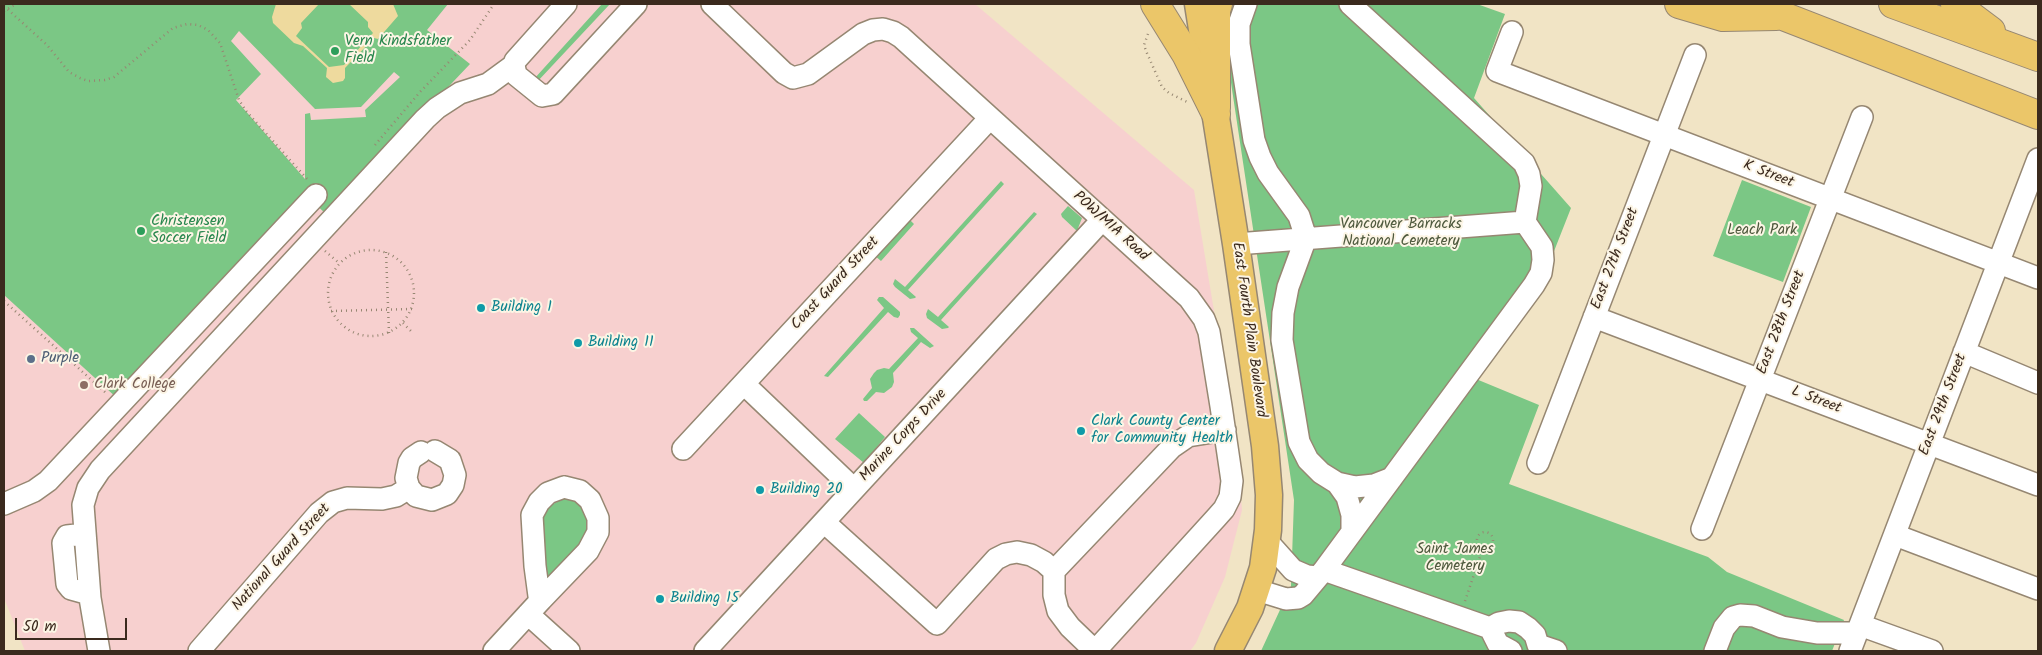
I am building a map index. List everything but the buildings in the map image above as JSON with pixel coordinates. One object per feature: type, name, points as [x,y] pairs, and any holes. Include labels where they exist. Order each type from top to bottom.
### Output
[{"type":"highway","points":[[1155,4],[1186,54],[1216,114]]},
{"type":"highway","points":[[1216,114],[1216,10],[1218,4]]},
{"type":"highway","points":[[1679,4],[1723,16],[1785,16]]},
{"type":"highway","points":[[1752,4],[2038,115]]},
{"type":"highway","points":[[1893,4],[2038,57]]},
{"type":"highway","points":[[1955,4],[2011,47]]},
{"type":"main road","name":"East Fourth Plain Boulevard","points":[[1198,4],[1236,244],[1266,458],[1269,506],[1267,542],[1257,590],[1244,623],[1228,651]]},
{"type":"street","points":[[566,4],[517,57],[514,66],[516,75],[539,95],[546,97],[553,94],[636,4]]},
{"type":"street","name":"POW/MIA Road","points":[[712,4],[784,73],[793,78],[808,74],[863,34],[872,30],[883,29],[901,37],[1188,298],[1204,319],[1211,339],[1232,481],[1230,496],[1224,509],[1095,651]]},
{"type":"street","points":[[1246,4],[1238,24],[1239,44],[1254,140],[1260,158],[1268,173],[1299,216],[1306,238],[1288,287],[1282,314],[1282,340],[1299,442],[1308,460],[1321,473],[1337,483],[1347,497],[1352,515],[1352,532]]},
{"type":"street","points":[[1257,590],[1279,598],[1298,598],[1303,595],[1392,478],[1541,273],[1542,247],[1525,222],[1531,186],[1529,174],[1524,163],[1350,4]]},
{"type":"street","name":"K Street","points":[[1512,32],[1497,71],[2038,278]]},
{"type":"street","name":"East 27th Street","points":[[1538,463],[1695,55]]},
{"type":"street","points":[[99,651],[89,594],[83,505],[88,488],[100,470],[425,119],[437,108],[460,93],[488,84],[514,66]]},
{"type":"street","name":"East 28th Street","points":[[1702,529],[1862,117]]},
{"type":"street","name":"Coast Guard Street","points":[[683,449],[990,118]]},
{"type":"street","name":"East 29th Street","points":[[1856,636],[2038,159]]},
{"type":"street","points":[[4,504],[34,491],[48,481],[316,195]]},
{"type":"street","name":"Marine Corps Drive","points":[[707,651],[1102,220]]},
{"type":"street","points":[[1236,244],[1525,222]]},
{"type":"street","name":"L Street","points":[[1594,317],[2038,485]]},
{"type":"street","points":[[1964,352],[2038,382]]},
{"type":"street","points":[[744,384],[854,489]]},
{"type":"street","points":[[1095,651],[1070,627],[1058,611],[1054,595],[1054,571],[1172,447],[1188,436],[1224,430]]},
{"type":"street","points":[[428,451],[446,456],[453,464],[455,475],[450,490],[437,499],[426,500],[416,496],[409,488],[406,468],[412,458],[428,451]]},
{"type":"street","points":[[1337,483],[1355,486],[1374,485],[1392,478]]},
{"type":"street","points":[[494,651],[588,551],[598,532],[598,518],[594,506],[585,494],[575,489],[564,487],[553,490],[539,502],[532,515],[538,596],[535,607]]},
{"type":"street","name":"National Guard Street","points":[[199,651],[319,513],[333,502],[348,498],[382,499],[396,496],[409,488]]},
{"type":"street","points":[[824,522],[937,624],[996,558],[1017,552],[1031,555],[1044,562],[1054,571]]},
{"type":"street","points":[[1894,535],[2038,589]]},
{"type":"street","points":[[1267,542],[1293,570],[1307,576],[1321,573],[1490,628],[1498,644],[1512,651]]},
{"type":"street","points":[[535,607],[569,651]]},
{"type":"street","points":[[1715,651],[1724,628],[1733,617],[1740,615],[1754,616],[1782,627],[1817,633],[1856,636],[1932,651]]},
{"type":"street","points":[[1490,628],[1499,623],[1519,622],[1535,635],[1540,649]]},
{"type":"path","points":[[4,11],[16,4]]},
{"type":"path","points":[[374,147],[420,92],[470,40],[494,4]]},
{"type":"path","points":[[4,6],[47,44],[70,72],[88,81],[105,80],[114,77],[173,28],[187,24],[198,25],[208,30],[220,43],[239,100],[246,111],[310,183],[316,195]]},
{"type":"path","points":[[1149,32],[1144,45],[1162,87],[1178,98],[1216,114]]},
{"type":"path","points":[[370,249],[386,252],[401,261],[411,275],[415,292],[412,308],[403,323],[389,333],[372,337],[355,334],[341,325],[331,311],[327,294],[330,277],[339,263],[353,253],[370,249]]},
{"type":"path","points":[[386,252],[389,333]]},
{"type":"path","points":[[4,300],[120,406]]},
{"type":"path","points":[[331,311],[412,308]]},
{"type":"path","points":[[403,323],[413,333]]},
{"type":"path","points":[[1481,532],[1488,532],[1493,536],[1493,542],[1489,547],[1483,548],[1478,544],[1477,537],[1481,532]]},
{"type":"path","points":[[1459,617],[1483,548]]},
{"type":"shaded area","points":[[4,4],[975,4],[1194,190],[1237,450],[1242,510],[1225,577],[1196,643],[1190,651],[25,651],[4,598]]},
{"type":"green space","name":"Clark College","points":[[4,4],[448,4],[427,30],[470,64],[327,215],[307,196],[118,399],[4,295]],"holes":[[[239,31],[315,109],[361,107],[394,72],[400,77],[365,110],[366,117],[311,120],[310,113],[305,114],[305,179],[236,100],[261,74],[231,41]]]},
{"type":"green space","points":[[602,4],[610,4],[537,82],[534,79]]},
{"type":"green space","name":"Vancouver Barracks National Cemetery","points":[[1237,4],[1477,4],[1505,14],[1474,98],[1571,208],[1536,297],[1476,379],[1539,405],[1509,484],[1708,557],[1727,572],[1844,620],[1832,651],[1261,651],[1291,586],[1294,500],[1225,43]]},
{"type":"green space","name":"Leach Park","points":[[1742,180],[1811,207],[1783,282],[1713,256]]},
{"type":"green space","points":[[1001,181],[1004,184],[908,290],[915,298],[910,299],[895,287],[893,284],[895,279],[905,287]]},
{"type":"green space","points":[[1068,206],[1082,218],[1077,231],[1062,217],[1061,214]]},
{"type":"green space","points":[[1034,212],[1037,214],[941,320],[948,328],[942,329],[927,318],[928,309],[938,317]]},
{"type":"green space","points":[[908,218],[914,224],[881,261],[874,255]]},
{"type":"green space","points":[[879,297],[883,297],[900,312],[898,318],[888,312],[828,377],[824,376],[884,308],[877,300]]},
{"type":"green space","points":[[910,328],[914,328],[934,346],[930,348],[921,342],[893,373],[894,382],[892,387],[884,393],[876,392],[867,401],[864,401],[863,399],[872,388],[870,379],[874,373],[884,368],[889,369],[918,338],[911,332]]},
{"type":"green space","points":[[859,413],[885,437],[864,463],[835,439]]},
{"type":"green space","points":[[563,499],[574,499],[581,503],[595,527],[552,580],[545,578],[542,517],[547,507]]},
{"type":"sand","points":[[276,4],[319,4],[301,23],[302,28],[296,36],[329,67],[344,65],[373,33],[368,27],[368,22],[349,4],[393,4],[398,16],[378,39],[374,38],[345,68],[345,78],[343,81],[333,83],[326,77],[327,68],[303,46],[294,43],[273,23],[272,17]]},
{"type":"place","name":"Vern Kindsfather Field","points":[[335,51]]},
{"type":"place","name":"Christensen Soccer Field","points":[[141,231]]},
{"type":"place","name":"Building 1","points":[[481,308]]},
{"type":"place","name":"Building 11","points":[[578,343]]},
{"type":"place","name":"Purple","points":[[31,359]]},
{"type":"place","name":"Clark College","points":[[84,385]]},
{"type":"place","name":"Clark County Center for Community Health","points":[[1081,431]]},
{"type":"place","name":"Building 20","points":[[760,490]]},
{"type":"place","name":"Building 15","points":[[660,599]]},
{"type":"park label","name":"Saint James Cemetery","points":[[1455,558]]}]
